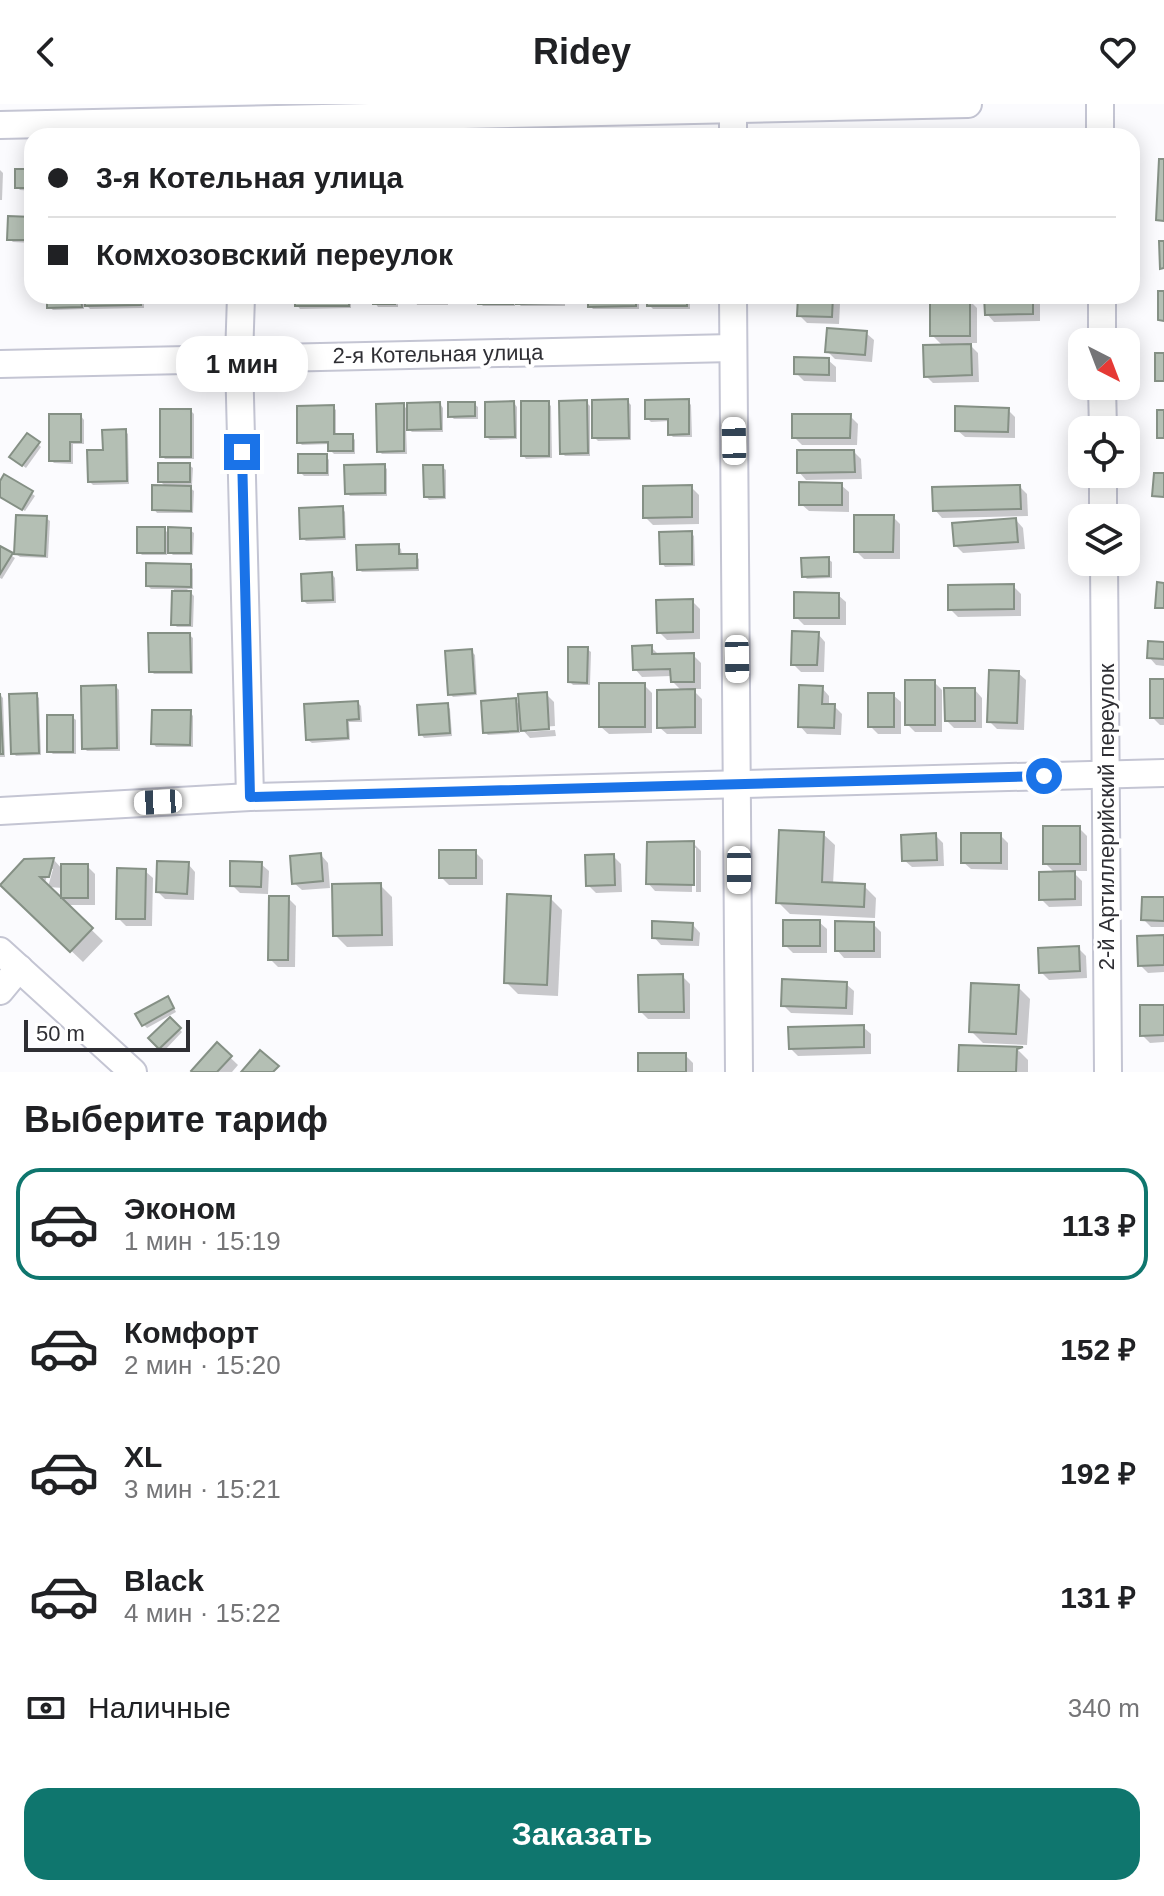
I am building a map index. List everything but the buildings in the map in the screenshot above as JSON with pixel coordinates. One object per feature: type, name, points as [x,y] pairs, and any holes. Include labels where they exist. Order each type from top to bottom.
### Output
[{"type":"street","points":[[0,125],[76,113],[244,128],[272,111],[733,123],[968,104]]},
{"type":"street","points":[[1100,104],[1100,128]]},
{"type":"street","points":[[241,304],[239,358],[250,797]]},
{"type":"street","points":[[733,304],[739,1072]]},
{"type":"street","points":[[1102,304],[1102,328]]},
{"type":"street","name":"2-я Котельная улица","points":[[0,364],[733,348]]},
{"type":"street","name":"2-й Артиллерийский переулок","points":[[1104,576],[1108,1072]]},
{"type":"street","points":[[0,811],[250,797],[1164,773]]},
{"type":"street","points":[[0,991],[9,960],[133,1072]]},
{"type":"route","points":[[242,452],[250,797],[1044,776]]}]
